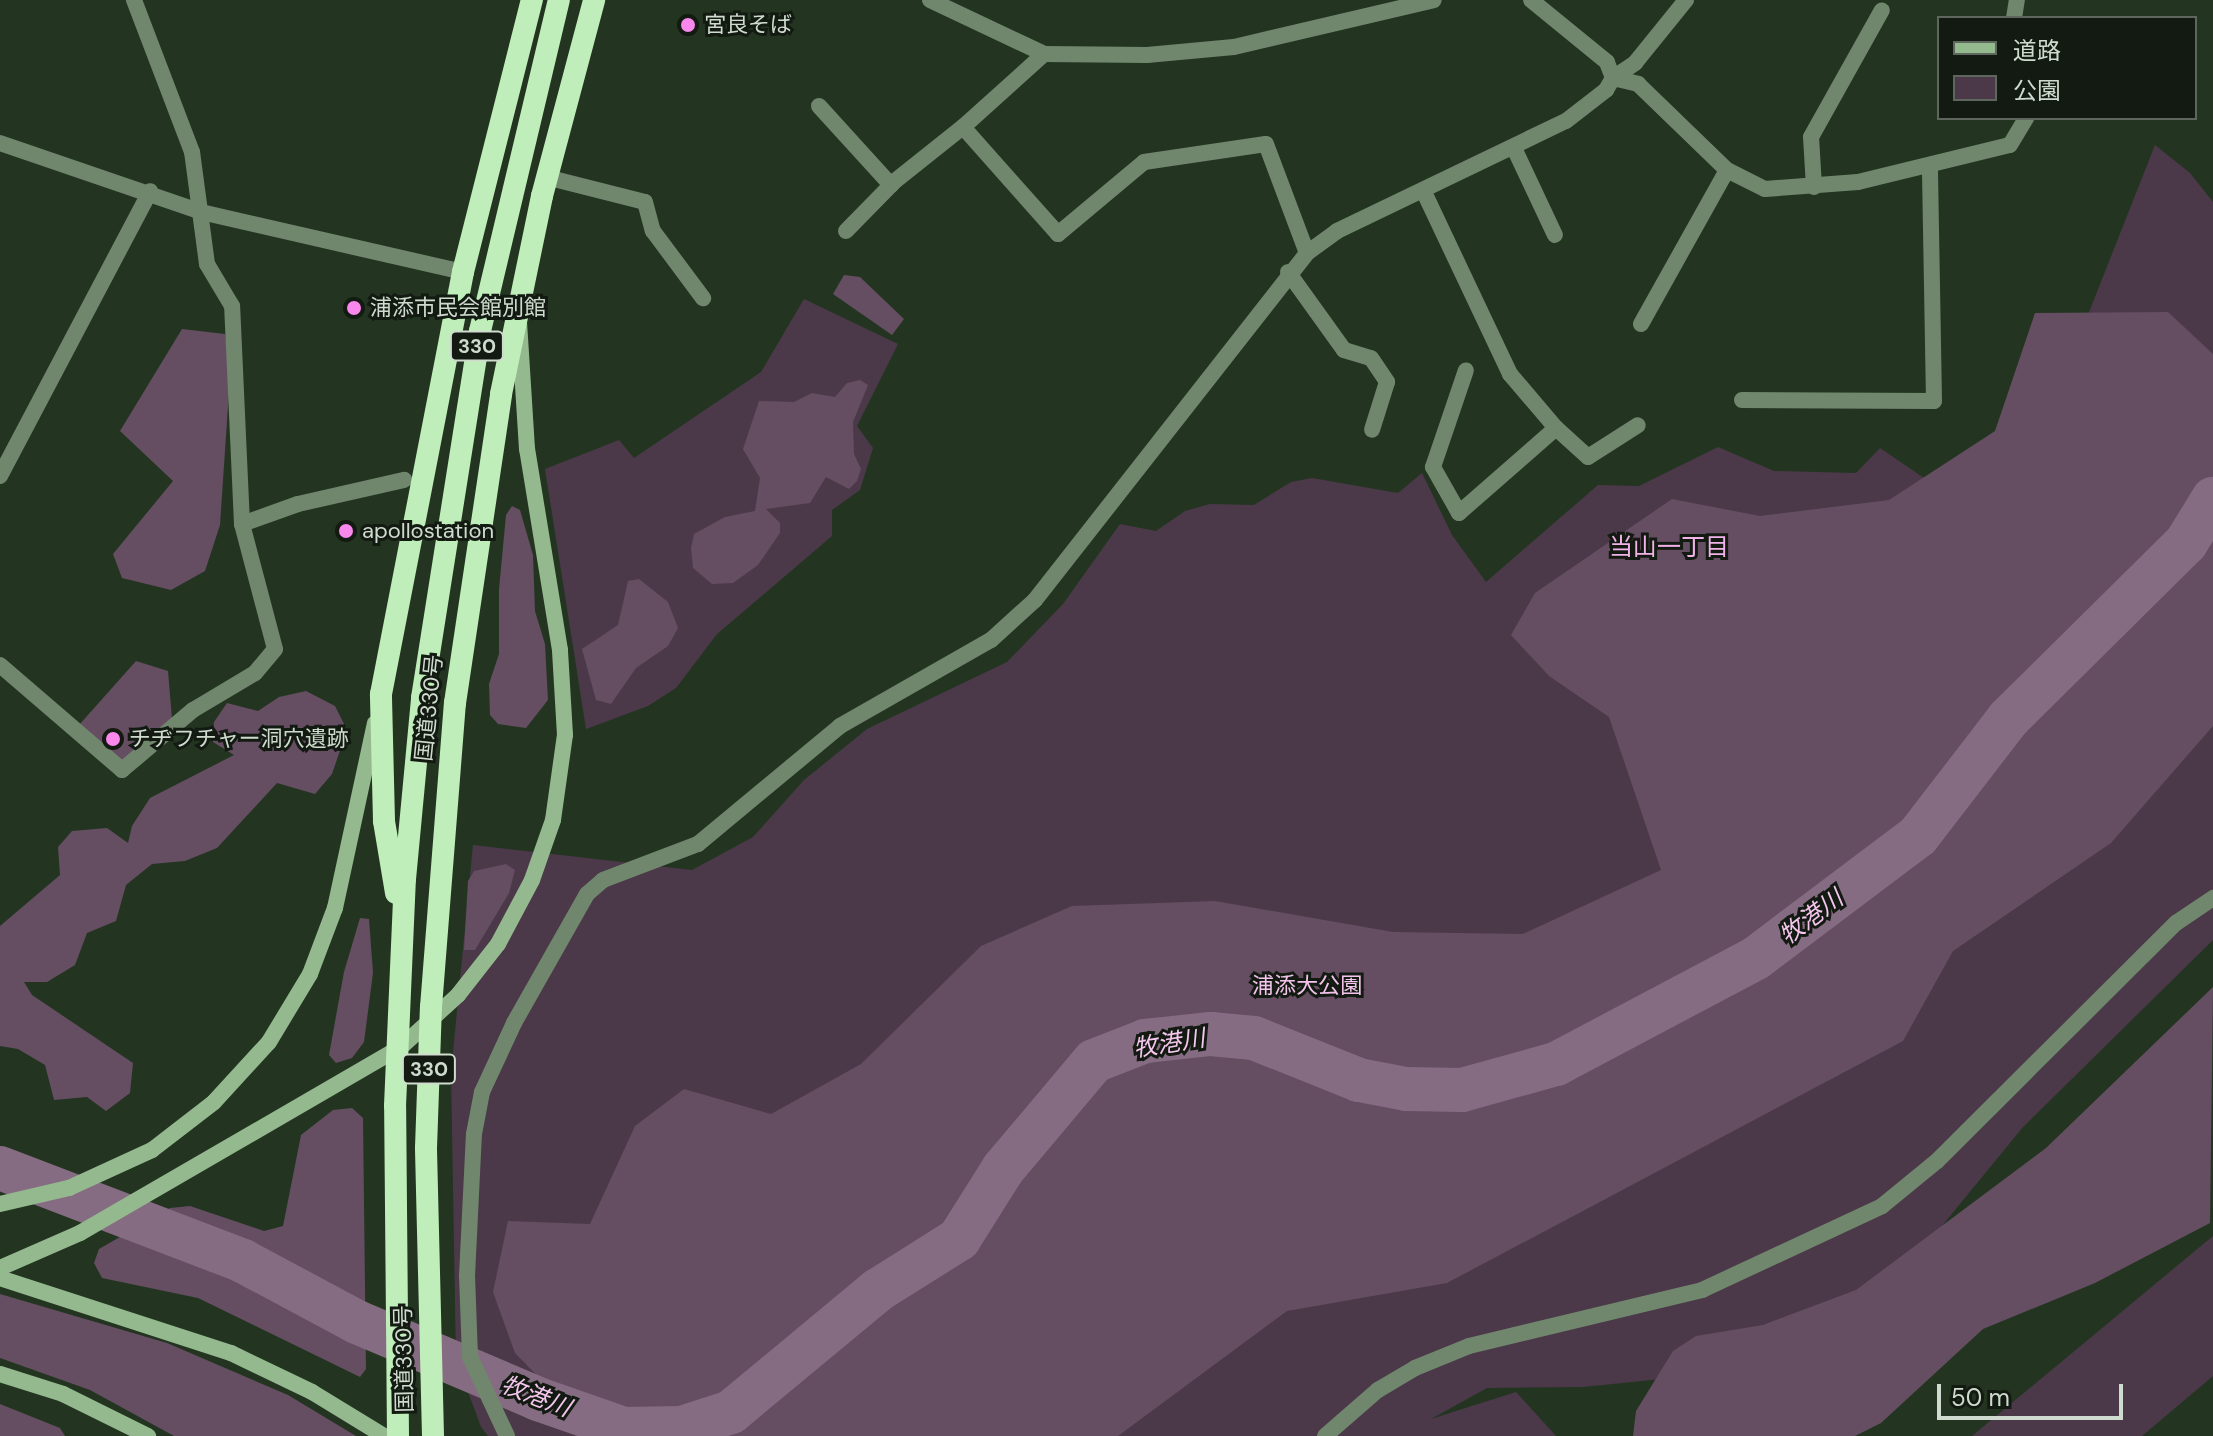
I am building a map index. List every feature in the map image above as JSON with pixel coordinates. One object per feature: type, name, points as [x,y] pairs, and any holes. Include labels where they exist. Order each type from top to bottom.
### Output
[{"type":"highway","points":[[381,694],[463,272],[532,0]]},
{"type":"highway","name":"国道330号","points":[[398,1436],[393,1170],[402,924],[422,698],[480,331],[559,0]]},
{"type":"highway","name":"国道330号","points":[[433,1436],[427,1117],[439,882],[455,703],[488,466],[517,313],[546,177],[594,0]]},
{"type":"highway","name":"330","points":[[381,694],[384,821],[402,924]]},
{"type":"main road","points":[[0,1268],[80,1233],[338,1087],[402,1046],[458,995],[498,944],[532,880],[553,820],[565,708],[528,463],[517,313]]},
{"type":"main road","points":[[0,1204],[69,1188],[133,1161],[185,1127],[243,1073],[269,1042],[310,974],[335,908],[356,823],[381,694]]},
{"type":"main road","points":[[0,1278],[231,1353],[312,1392],[384,1436]]},
{"type":"main road","points":[[0,1374],[76,1400],[148,1436]]},
{"type":"street","points":[[0,665],[122,770],[193,710],[255,673],[275,649],[242,524],[232,306],[207,264],[192,152],[134,0]]},
{"type":"street","points":[[930,0],[1044,54],[1147,55],[1234,47],[1434,0]]},
{"type":"street","points":[[1531,0],[1588,43],[1607,62],[1613,78]]},
{"type":"street","points":[[507,1436],[470,1357],[467,1276],[474,1134],[482,1092],[587,894],[603,880],[698,844],[840,726],[991,640],[1035,600],[1288,272],[1307,253],[1337,231],[1514,148],[1588,105],[1613,78],[1635,63],[1686,0]]},
{"type":"street","points":[[1814,187],[1811,137],[1882,10]]},
{"type":"street","points":[[846,231],[891,185],[963,127],[1044,54]]},
{"type":"street","points":[[1613,78],[1638,84],[1727,170],[1765,189],[1814,187],[1930,165],[2010,145],[2025,120]]},
{"type":"street","points":[[819,106],[891,185]]},
{"type":"street","points":[[963,127],[1058,234],[1144,162],[1266,144],[1307,253]]},
{"type":"street","points":[[0,143],[150,191],[201,212],[463,272]]},
{"type":"street","points":[[1514,148],[1555,235]]},
{"type":"street","points":[[1742,400],[1934,401],[1930,165]]},
{"type":"street","points":[[1641,324],[1727,170]]},
{"type":"street","points":[[546,177],[645,202],[653,231],[703,298]]},
{"type":"street","points":[[1423,190],[1510,374],[1556,428],[1588,457],[1638,425]]},
{"type":"street","points":[[0,476],[150,191]]},
{"type":"street","points":[[1288,272],[1344,350],[1371,358],[1387,382],[1372,430]]},
{"type":"street","points":[[1466,370],[1433,467],[1459,513],[1556,428]]},
{"type":"street","points":[[242,524],[298,504],[404,480]]},
{"type":"street","points":[[1325,1436],[1378,1390],[1415,1368],[1469,1346],[1702,1290],[1882,1206],[1937,1161],[2176,923],[2213,898]]},
{"type":"green space","name":"浦添大公園","points":[[2155,145],[2190,173],[2213,202],[2213,940],[2023,1127],[1928,1243],[1801,1339],[1710,1374],[1583,1387],[1487,1388],[1431,1419],[1516,1392],[1556,1436],[488,1436],[481,1427],[456,1359],[451,1073],[473,845],[692,870],[753,837],[804,780],[867,729],[1007,662],[1063,604],[1120,524],[1156,531],[1185,511],[1210,504],[1254,505],[1291,482],[1312,478],[1398,493],[1422,473],[1452,535],[1486,582],[1598,485],[1639,486],[1718,447],[1774,471],[1856,473],[1880,448],[1949,495],[2065,373]]},
{"type":"green space","points":[[844,275],[860,277],[904,319],[892,335],[833,294]]},
{"type":"green space","points":[[804,299],[898,344],[857,426],[873,448],[860,490],[832,510],[832,536],[717,634],[676,688],[648,706],[586,729],[545,469],[619,440],[634,458],[761,372]]},
{"type":"green space","points":[[2168,312],[2213,354],[2213,726],[2111,843],[1953,951],[1903,1041],[1447,1283],[1287,1311],[1118,1436],[596,1436],[515,1353],[493,1292],[508,1221],[590,1224],[635,1126],[684,1089],[771,1114],[861,1064],[981,946],[1072,906],[1215,901],[1393,932],[1523,934],[1661,870],[1609,717],[1549,676],[1511,635],[1535,593],[1672,499],[1760,516],[1889,500],[1995,431],[2035,313]]},
{"type":"green space","points":[[182,329],[225,334],[231,362],[220,525],[205,571],[171,590],[122,578],[113,554],[173,481],[120,431]]},
{"type":"green space","points":[[860,380],[868,385],[853,422],[854,454],[861,469],[857,481],[849,489],[826,477],[810,503],[766,509],[780,523],[780,533],[758,565],[733,583],[712,584],[693,568],[691,548],[694,534],[725,517],[755,511],[760,478],[743,449],[759,401],[794,402],[812,393],[835,397],[847,383]]},
{"type":"green space","points":[[512,506],[520,510],[533,555],[535,611],[545,644],[548,700],[526,728],[498,724],[490,715],[489,684],[499,654],[499,589],[506,515]]},
{"type":"green space","points":[[639,579],[668,602],[678,628],[668,646],[636,668],[611,704],[596,700],[582,649],[618,625],[628,581]]},
{"type":"green space","points":[[136,661],[168,671],[172,719],[122,761],[79,725]]},
{"type":"green space","points":[[306,691],[335,706],[347,730],[332,774],[315,794],[277,783],[217,848],[185,861],[152,864],[126,885],[116,921],[87,933],[75,965],[47,982],[24,982],[32,995],[133,1063],[130,1093],[106,1111],[87,1097],[54,1100],[45,1065],[18,1049],[0,1046],[0,926],[60,875],[58,847],[72,831],[107,828],[128,843],[132,826],[150,798],[234,755],[213,742],[214,722],[227,703],[258,711],[279,697]]},
{"type":"green space","points":[[506,864],[515,870],[509,893],[475,950],[464,950],[468,881],[474,871]]},
{"type":"green space","points":[[360,918],[369,919],[373,973],[364,1042],[352,1058],[336,1063],[329,1055],[344,972]]},
{"type":"green space","points":[[2213,987],[2210,1223],[2095,1283],[1983,1329],[1881,1423],[1855,1436],[1633,1436],[1636,1411],[1673,1351],[1696,1336],[1763,1325],[1856,1290],[2046,1148]]},
{"type":"green space","points":[[352,1108],[363,1118],[366,1369],[360,1377],[198,1298],[102,1278],[94,1263],[99,1249],[170,1208],[190,1206],[264,1231],[283,1226],[301,1135],[333,1110]]},
{"type":"green space","points":[[2213,1236],[2213,1376],[2142,1436],[1972,1436]]},
{"type":"green space","points":[[0,1294],[167,1343],[288,1395],[356,1436],[174,1436],[90,1390],[0,1358]]},
{"type":"green space","points":[[0,1404],[60,1428],[65,1436],[0,1436]]},
{"type":"waterway","name":"牧港川","points":[[0,1168],[243,1261],[357,1322],[538,1399],[624,1429],[682,1428],[731,1412],[878,1290],[959,1239],[1003,1169],[1094,1061],[1145,1041],[1211,1034],[1254,1038],[1359,1080],[1406,1089],[1462,1090],[1556,1064],[1756,958],[1918,836],[2008,719],[2186,543],[2213,499]]},
{"type":"place","name":"宮良そば","points":[[688,25]]},
{"type":"place","name":"浦添市民会館別館","points":[[354,308]]},
{"type":"place","name":"apollostation","points":[[346,531]]},
{"type":"place","name":"チヂフチャー洞穴遺跡","points":[[113,739]]},
{"type":"district","name":"当山一丁目","points":[[1669,547]]}]
